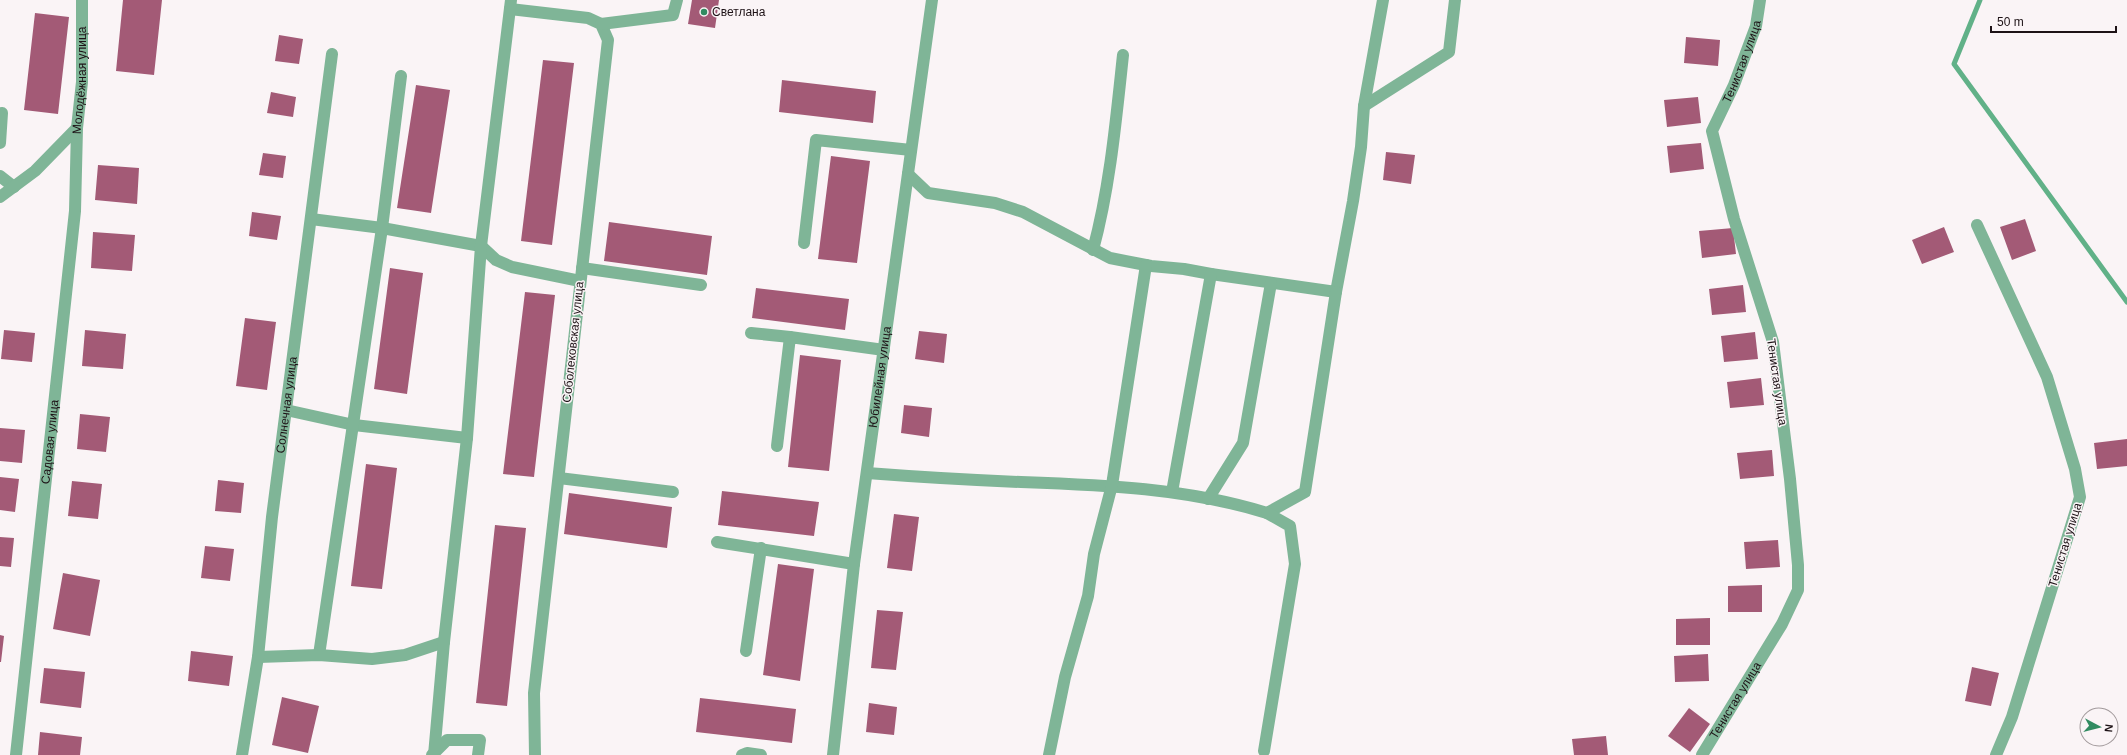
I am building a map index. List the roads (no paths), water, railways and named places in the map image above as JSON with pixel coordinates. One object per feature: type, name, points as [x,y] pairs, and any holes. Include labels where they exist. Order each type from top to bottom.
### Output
[{"type":"street","name":"Молодёжная улица","points":[[0,197],[35,171],[77,128],[82,82],[82,0]]},
{"type":"street","points":[[433,755],[467,438],[481,246],[511,4],[588,18],[601,24],[673,14],[677,0]]},
{"type":"street","name":"Юбилейная улица","points":[[833,755],[854,564],[932,0]]},
{"type":"street","points":[[1267,513],[1304,492],[1336,292],[1353,200],[1361,147],[1364,106],[1383,0]]},
{"type":"street","points":[[1364,106],[1449,52],[1455,0]]},
{"type":"street","name":"Тенистая улица","points":[[1702,755],[1782,624],[1798,590],[1798,565],[1790,479],[1773,342],[1734,218],[1712,131],[1734,85],[1756,26],[1760,0]]},
{"type":"street","name":"Соболековская улица","points":[[535,755],[534,693],[608,40],[601,24]]},
{"type":"street","name":"Солнечная улица","points":[[242,755],[258,657],[286,410],[332,54]]},
{"type":"street","points":[[1094,250],[1099,229],[1112,150],[1123,55]]},
{"type":"street","points":[[319,655],[382,228],[400,76]]},
{"type":"street","points":[[0,142],[2,113]]},
{"type":"street","name":"Садовая улица","points":[[16,755],[75,211],[77,128]]},
{"type":"street","points":[[804,244],[816,140],[911,150]]},
{"type":"street","points":[[908,174],[928,193],[995,203],[1023,212],[1110,258],[1146,265],[1184,269],[1336,292]]},
{"type":"street","points":[[0,176],[14,187]]},
{"type":"street","points":[[311,219],[382,228],[481,246],[496,260],[512,267],[580,281]]},
{"type":"street","name":"Тенистая улица","points":[[1977,225],[2047,377],[2075,469],[2080,498],[2012,717],[1996,755]]},
{"type":"street","points":[[1049,755],[1065,677],[1088,596],[1094,554],[1112,485],[1146,265]]},
{"type":"street","points":[[582,268],[701,285]]},
{"type":"street","points":[[1172,492],[1211,274]]},
{"type":"street","points":[[1208,499],[1243,444],[1271,283]]},
{"type":"street","points":[[751,333],[884,350]]},
{"type":"street","points":[[777,446],[790,337]]},
{"type":"street","points":[[286,410],[354,425],[467,438]]},
{"type":"street","points":[[867,473],[942,478],[1112,485],[1172,492],[1236,504],[1267,513],[1290,526],[1295,564],[1264,752]]},
{"type":"street","points":[[559,478],[673,492]]},
{"type":"street","points":[[716,542],[854,564]]},
{"type":"street","points":[[746,651],[761,548]]},
{"type":"street","points":[[258,657],[319,655],[372,660],[405,654],[444,642]]},
{"type":"street","points":[[433,755],[447,740],[480,740],[478,755]]},
{"type":"street","points":[[742,755],[747,753],[761,755]]},
{"type":"waterway","points":[[1980,0],[1954,64],[2127,302]]},
{"type":"place","name":"Светлана","points":[[704,12]]}]
